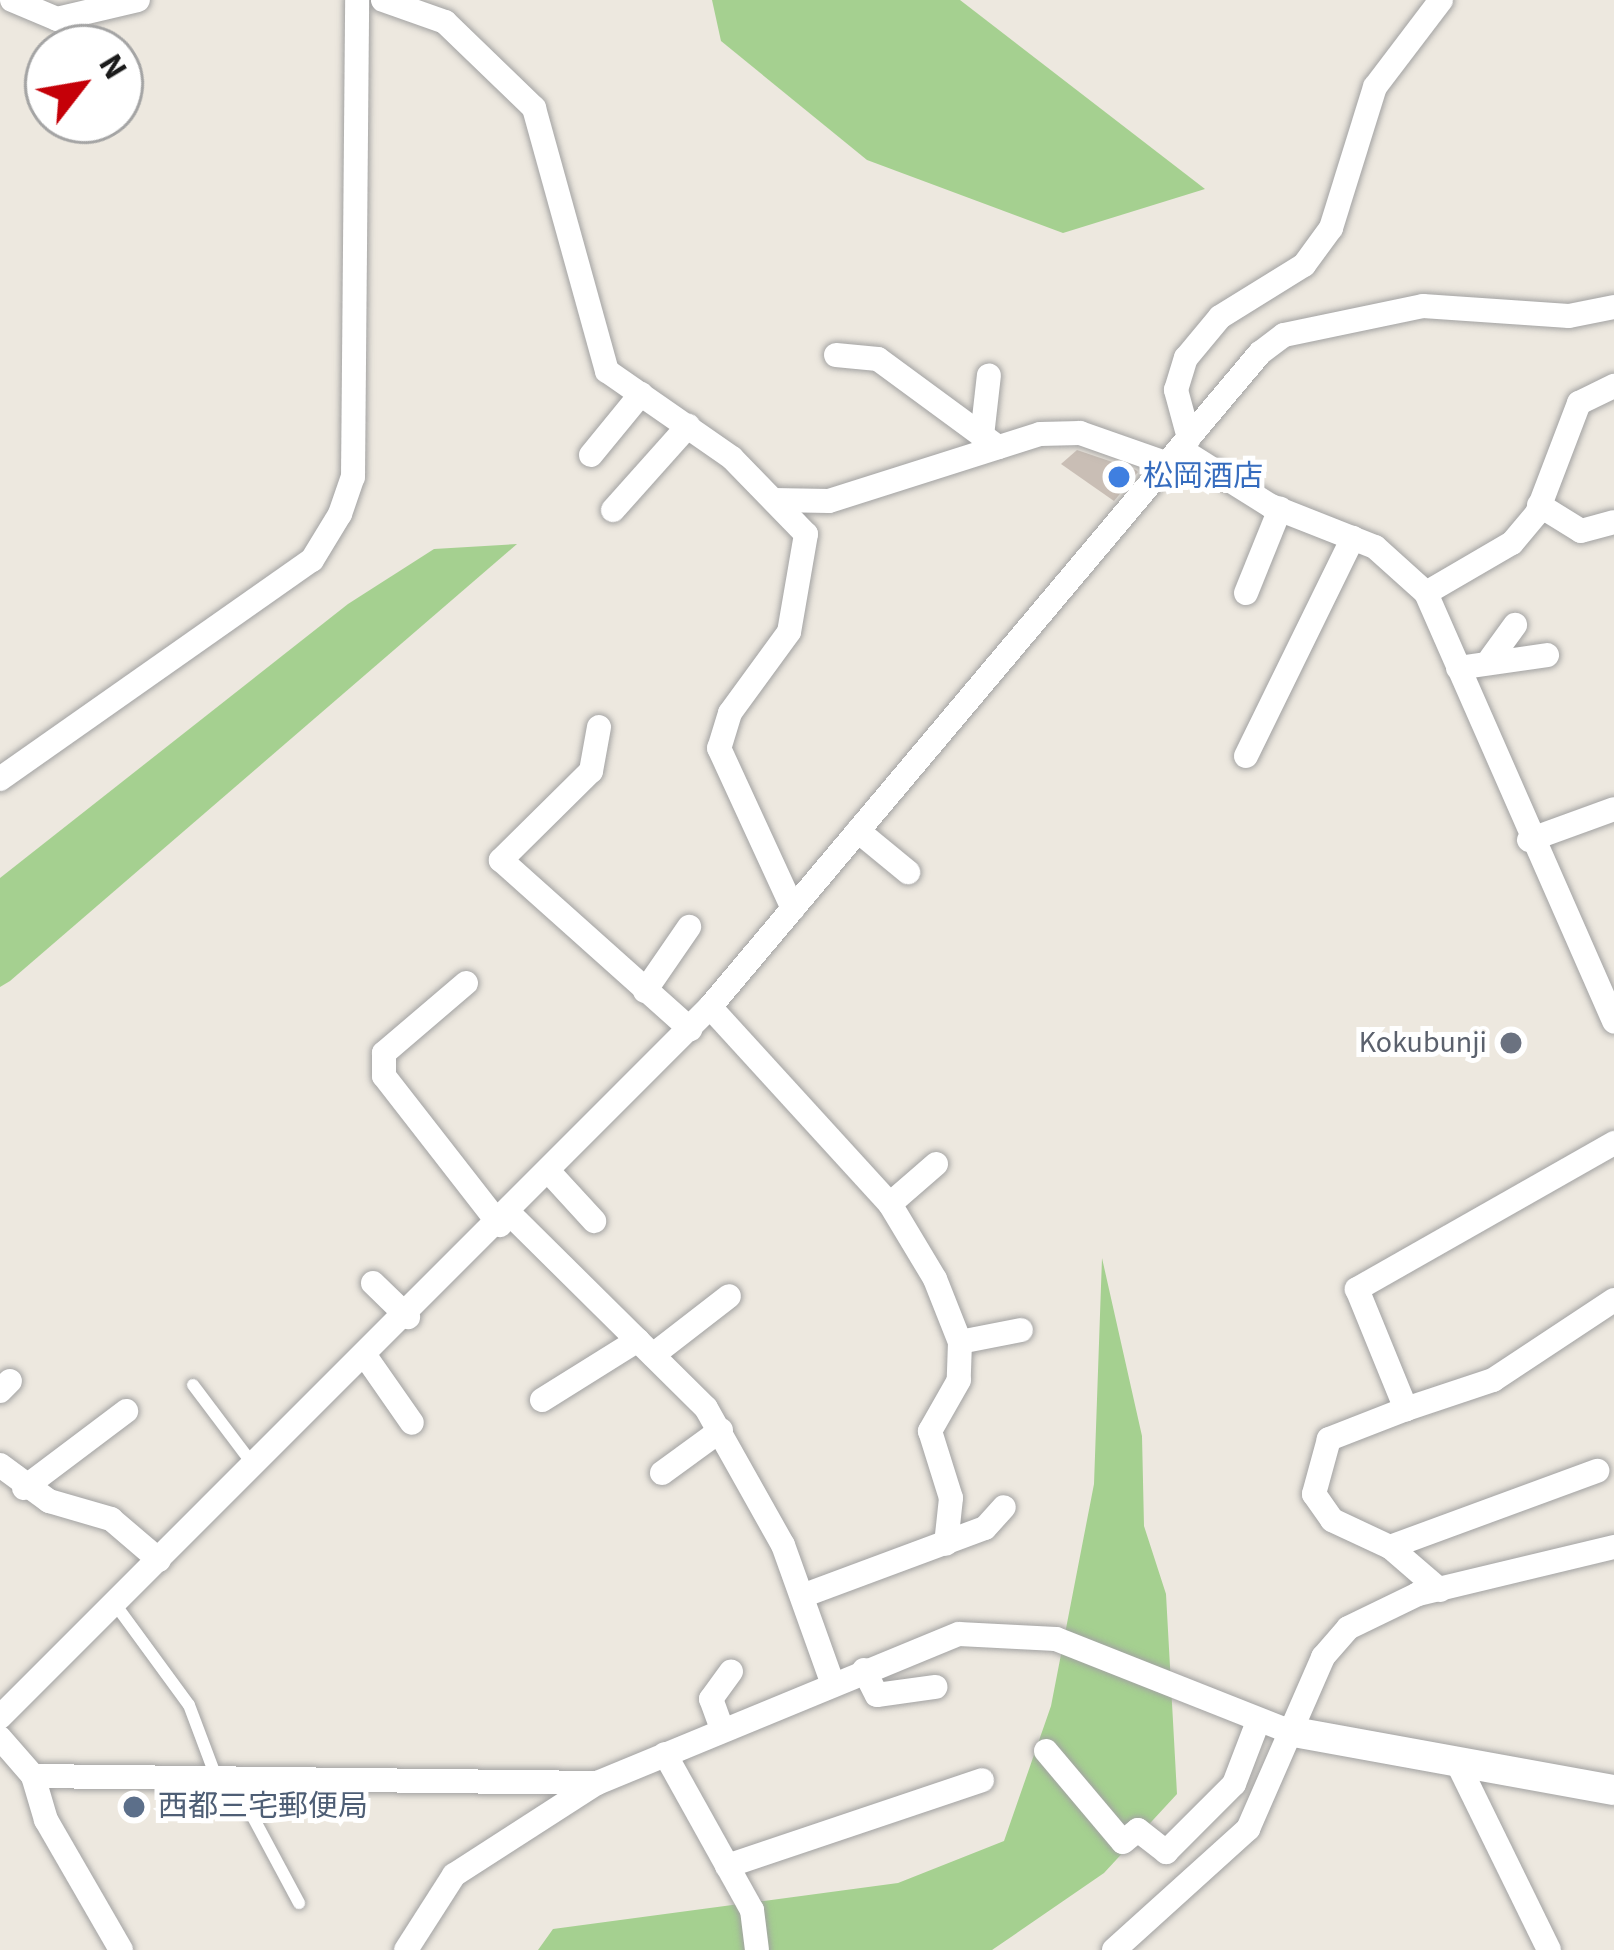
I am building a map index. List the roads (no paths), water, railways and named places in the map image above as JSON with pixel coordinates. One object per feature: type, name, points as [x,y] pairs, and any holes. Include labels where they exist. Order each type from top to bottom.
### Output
[{"type":"street","points":[[12,0],[57,19],[138,0]]},
{"type":"street","points":[[0,779],[312,560],[340,514],[353,477],[357,0]]},
{"type":"street","points":[[383,0],[446,22],[534,108],[555,151],[594,350],[641,394],[688,426],[774,500],[811,549],[789,632],[730,713],[719,748],[793,909]]},
{"type":"street","points":[[1179,450],[1176,390],[1186,358],[1220,317],[1304,265],[1331,228],[1375,87],[1441,0]]},
{"type":"street","points":[[0,1718],[506,1220],[690,1029],[1179,450],[1284,335],[1423,306],[1569,316],[1614,307]]},
{"type":"street","points":[[836,355],[878,359],[990,442]]},
{"type":"street","points":[[989,375],[990,442]]},
{"type":"street","points":[[1426,593],[1475,572],[1539,505],[1568,421],[1614,386]]},
{"type":"street","points":[[591,455],[641,394]]},
{"type":"street","points":[[613,510],[688,426]]},
{"type":"street","points":[[774,500],[829,501],[990,442],[1080,433],[1179,450],[1280,509],[1353,538],[1426,593],[1529,841],[1614,1022]]},
{"type":"street","points":[[1539,505],[1581,531],[1614,522]]},
{"type":"street","points":[[1246,592],[1280,509]]},
{"type":"street","points":[[1246,756],[1353,538]]},
{"type":"street","points":[[1491,658],[1514,625]]},
{"type":"street","points":[[1458,668],[1491,658],[1547,655]]},
{"type":"street","points":[[599,727],[591,771],[501,860],[690,1029]]},
{"type":"street","points":[[1529,841],[1614,809]]},
{"type":"street","points":[[858,831],[908,872]]},
{"type":"street","points":[[645,992],[689,927]]},
{"type":"street","points":[[466,983],[384,1053],[384,1076],[506,1220],[645,1348],[721,1430],[802,1596],[832,1682]]},
{"type":"street","points":[[710,1007],[890,1204],[960,1342],[959,1380],[930,1431],[951,1498],[946,1544]]},
{"type":"street","points":[[1406,1409],[1357,1289],[1614,1143]]},
{"type":"street","points":[[890,1204],[936,1164]]},
{"type":"street","points":[[551,1174],[594,1221]]},
{"type":"street","points":[[373,1283],[408,1316]]},
{"type":"street","points":[[542,1400],[645,1348],[729,1296]]},
{"type":"street","points":[[1440,1590],[1390,1547],[1332,1520],[1314,1494],[1314,1469],[1329,1439],[1493,1380],[1614,1300]]},
{"type":"street","points":[[960,1342],[1021,1330]]},
{"type":"street","points":[[367,1357],[412,1423]]},
{"type":"street","points":[[24,1488],[126,1411]]},
{"type":"street","points":[[662,1473],[721,1430]]},
{"type":"street","points":[[0,1466],[24,1488],[111,1519],[159,1560]]},
{"type":"street","points":[[1390,1547],[1597,1471]]},
{"type":"street","points":[[802,1596],[946,1544],[1004,1507]]},
{"type":"street","points":[[1114,1950],[1248,1829],[1288,1731],[1348,1628],[1440,1590],[1614,1547]]},
{"type":"street","points":[[406,1950],[454,1875],[597,1784],[832,1682],[958,1634],[1012,1630],[1257,1724],[1614,1790]]},
{"type":"street","points":[[864,1670],[877,1695],[935,1687]]},
{"type":"street","points":[[722,1730],[711,1699],[731,1671]]},
{"type":"street","points":[[1046,1751],[1123,1842],[1138,1830],[1166,1852],[1234,1784],[1257,1724]]},
{"type":"street","points":[[0,1738],[33,1776],[46,1820],[121,1950]]},
{"type":"street","points":[[665,1754],[752,1910],[757,1950]]},
{"type":"street","points":[[1457,1762],[1549,1950]]},
{"type":"street","points":[[33,1776],[597,1784]]},
{"type":"street","points":[[727,1866],[982,1780]]},
{"type":"lane","points":[[193,1385],[255,1467]]},
{"type":"lane","points":[[115,1604],[188,1705],[224,1778],[299,1903]]},
{"type":"place","name":"松岡酒店","points":[[1119,477]]},
{"type":"place","name":"Kokubunji","points":[[1511,1043]]},
{"type":"place","name":"西都三宅郵便局","points":[[134,1807]]}]
